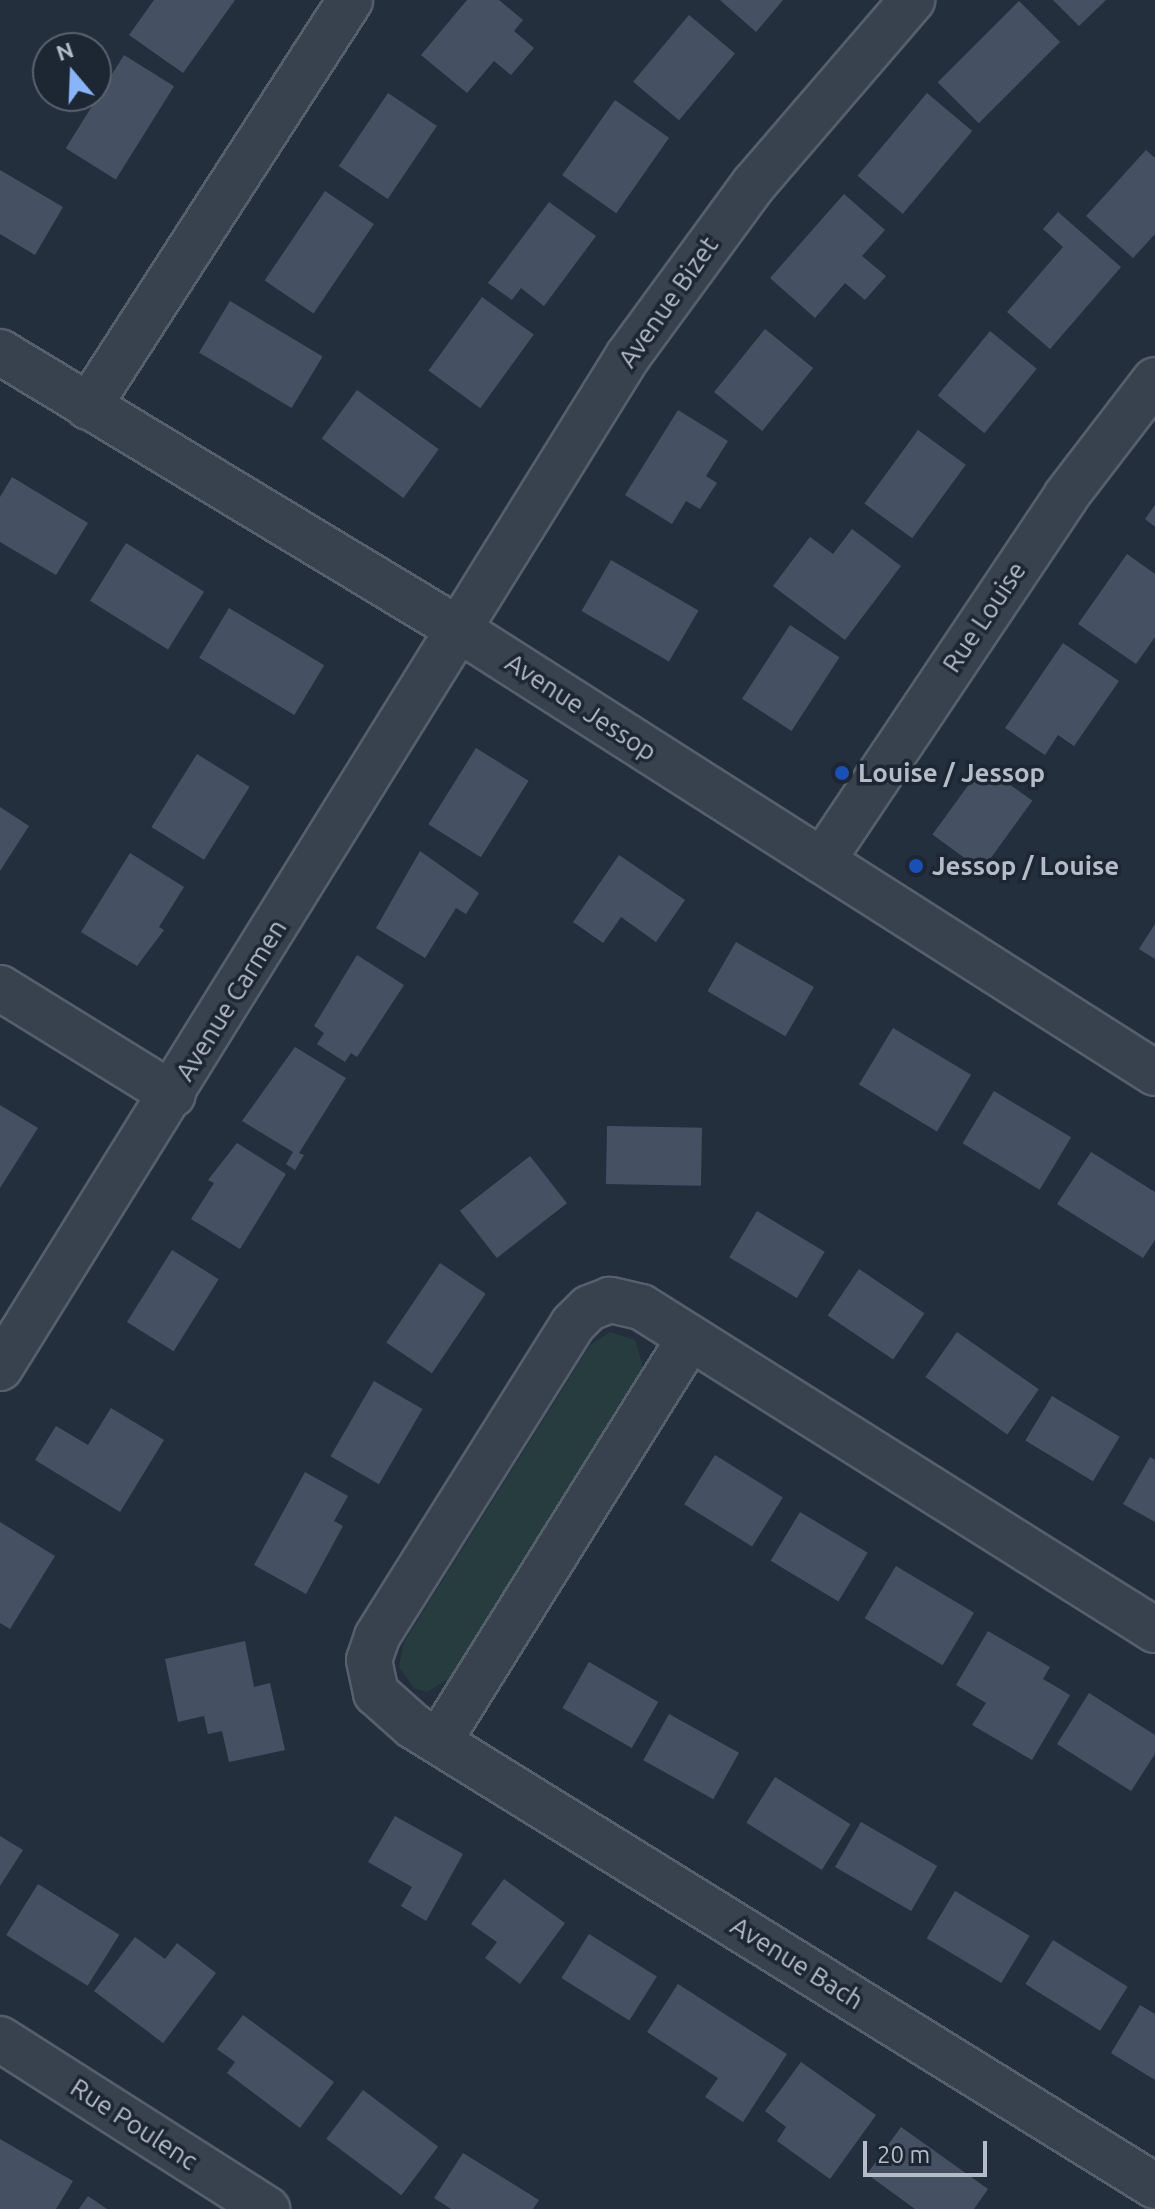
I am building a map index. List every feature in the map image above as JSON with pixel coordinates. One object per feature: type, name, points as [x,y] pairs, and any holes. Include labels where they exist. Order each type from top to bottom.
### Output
[{"type":"street","points":[[88,407],[246,154],[350,0]]},
{"type":"street","name":"Avenue Bizet","points":[[458,629],[600,399],[686,274],[754,184],[912,0]]},
{"type":"street","name":"Avenue Jessop","points":[[0,352],[458,629],[1155,1073]]},
{"type":"street","name":"Rue Louise","points":[[822,861],[1066,496],[1155,380]]},
{"type":"street","name":"Avenue Carmen","points":[[0,1368],[173,1095],[458,629]]},
{"type":"street","points":[[0,988],[173,1095]]},
{"type":"street","name":"Avenue Bach","points":[[1155,1630],[631,1303],[599,1303],[581,1314],[377,1637],[369,1660],[376,1693],[391,1710],[1155,2186]]},
{"type":"street","points":[[439,1741],[689,1339]]},
{"type":"street","name":"Rue Poulenc","points":[[0,2039],[267,2209]]},
{"type":"green space","points":[[610,1332],[635,1340],[643,1367],[450,1678],[427,1692],[414,1688],[399,1667],[404,1642],[590,1345]]},
{"type":"building","points":[[154,0],[235,0],[183,73],[129,35]]},
{"type":"building","points":[[467,0],[499,0],[523,20],[514,31],[534,48],[511,75],[494,61],[467,93],[421,55]]},
{"type":"building","points":[[720,0],[783,0],[756,32]]},
{"type":"building","points":[[1053,0],[1106,0],[1079,26]]},
{"type":"building","points":[[1019,1],[1060,42],[979,123],[938,82]]},
{"type":"building","points":[[689,15],[735,54],[679,120],[633,82]]},
{"type":"building","points":[[124,55],[174,86],[116,180],[66,148],[88,112],[112,112],[112,74]]},
{"type":"building","points":[[388,93],[437,126],[388,199],[339,166]]},
{"type":"building","points":[[927,93],[972,131],[903,214],[858,176]]},
{"type":"building","points":[[615,100],[669,138],[616,213],[562,175]]},
{"type":"building","points":[[1146,150],[1155,158],[1155,234],[1133,258],[1086,216]]},
{"type":"building","points":[[0,170],[63,207],[35,255],[0,234]]},
{"type":"building","points":[[325,191],[374,224],[314,314],[265,281]]},
{"type":"building","points":[[844,194],[885,230],[862,256],[886,276],[865,300],[845,283],[815,318],[770,278]]},
{"type":"building","points":[[549,202],[596,236],[544,306],[521,288],[512,300],[488,283]]},
{"type":"building","points":[[1058,212],[1121,267],[1050,349],[1007,312],[1063,247],[1043,229]]},
{"type":"building","points":[[482,297],[534,335],[480,408],[429,371]]},
{"type":"building","points":[[230,301],[323,357],[292,408],[199,352]]},
{"type":"building","points":[[765,329],[813,368],[762,431],[714,392]]},
{"type":"building","points":[[990,331],[1037,369],[984,433],[938,396]]},
{"type":"building","points":[[357,390],[439,449],[403,498],[322,439]]},
{"type":"building","points":[[678,410],[728,441],[706,476],[717,483],[700,509],[686,501],[672,524],[625,495]]},
{"type":"building","points":[[918,430],[966,465],[912,538],[865,504]]},
{"type":"building","points":[[12,477],[88,523],[56,575],[0,542],[0,497]]},
{"type":"building","points":[[1155,505],[1155,527],[1145,519]]},
{"type":"building","points":[[852,529],[901,566],[845,640],[773,586],[810,537],[833,554]]},
{"type":"building","points":[[126,543],[204,592],[168,649],[90,601]]},
{"type":"building","points":[[1127,554],[1155,574],[1155,637],[1136,664],[1078,624]]},
{"type":"building","points":[[611,560],[698,610],[669,662],[582,611]]},
{"type":"building","points":[[229,608],[324,665],[294,715],[199,658]]},
{"type":"building","points":[[790,625],[839,657],[792,731],[742,699]]},
{"type":"building","points":[[1063,643],[1119,681],[1074,746],[1058,735],[1045,755],[1005,728]]},
{"type":"building","points":[[476,748],[529,781],[481,857],[428,824]]},
{"type":"building","points":[[197,754],[250,787],[204,860],[151,827]]},
{"type":"building","points":[[983,765],[1032,801],[982,870],[932,835]]},
{"type":"building","points":[[0,807],[29,826],[0,871]]},
{"type":"building","points":[[420,851],[479,893],[466,914],[456,908],[425,958],[376,928]]},
{"type":"building","points":[[130,853],[184,887],[159,927],[164,930],[137,966],[81,932]]},
{"type":"building","points":[[619,855],[685,900],[656,942],[621,917],[603,943],[573,922]]},
{"type":"building","points":[[1155,924],[1155,959],[1139,949]]},
{"type":"building","points":[[736,942],[814,987],[785,1036],[708,991]]},
{"type":"building","points":[[357,955],[404,985],[357,1057],[351,1053],[345,1062],[317,1044],[324,1033],[314,1026]]},
{"type":"building","points":[[893,1028],[971,1075],[937,1131],[859,1085]]},
{"type":"building","points":[[295,1047],[346,1078],[299,1153],[304,1155],[295,1170],[286,1164],[293,1152],[242,1121]]},
{"type":"building","points":[[994,1091],[1071,1137],[1040,1190],[963,1143]]},
{"type":"building","points":[[0,1105],[38,1128],[0,1188]]},
{"type":"building","points":[[607,1126],[702,1128],[701,1186],[606,1184]]},
{"type":"building","points":[[237,1143],[286,1174],[240,1249],[191,1219],[214,1183],[208,1180]]},
{"type":"building","points":[[1091,1152],[1155,1192],[1155,1240],[1143,1258],[1057,1204]]},
{"type":"building","points":[[530,1156],[567,1203],[497,1258],[460,1211]]},
{"type":"building","points":[[757,1211],[825,1252],[797,1298],[729,1257]]},
{"type":"building","points":[[172,1250],[219,1279],[174,1351],[127,1322]]},
{"type":"building","points":[[440,1263],[486,1294],[432,1373],[386,1343]]},
{"type":"building","points":[[859,1269],[924,1313],[893,1360],[828,1315]]},
{"type":"building","points":[[957,1332],[1039,1389],[1007,1434],[925,1377]]},
{"type":"building","points":[[374,1381],[422,1409],[379,1484],[330,1456]]},
{"type":"building","points":[[1052,1396],[1120,1437],[1093,1481],[1025,1441]]},
{"type":"building","points":[[111,1408],[164,1440],[120,1512],[35,1460],[56,1426],[88,1445]]},
{"type":"building","points":[[715,1455],[783,1497],[752,1547],[684,1504]]},
{"type":"building","points":[[1150,1457],[1155,1460],[1155,1522],[1123,1504]]},
{"type":"building","points":[[305,1472],[348,1496],[334,1521],[343,1526],[306,1594],[254,1565]]},
{"type":"building","points":[[800,1512],[868,1553],[838,1602],[771,1561]]},
{"type":"building","points":[[0,1522],[55,1556],[10,1629],[0,1623]]},
{"type":"building","points":[[896,1566],[974,1613],[943,1665],[865,1618]]},
{"type":"building","points":[[988,1631],[1050,1667],[1043,1679],[1070,1695],[1032,1760],[972,1725],[986,1703],[956,1685]]},
{"type":"building","points":[[245,1641],[254,1687],[270,1683],[285,1750],[229,1762],[222,1731],[208,1734],[204,1716],[178,1722],[165,1659]]},
{"type":"building","points":[[589,1662],[658,1702],[632,1748],[562,1708]]},
{"type":"building","points":[[1089,1693],[1155,1735],[1155,1754],[1131,1791],[1057,1744]]},
{"type":"building","points":[[669,1714],[739,1753],[713,1799],[643,1760]]},
{"type":"building","points":[[775,1777],[850,1824],[822,1870],[746,1823]]},
{"type":"building","points":[[395,1816],[463,1854],[426,1921],[401,1906],[412,1887],[368,1862]]},
{"type":"building","points":[[861,1822],[937,1866],[911,1911],[835,1867]]},
{"type":"building","points":[[0,1836],[23,1850],[0,1886]]},
{"type":"building","points":[[504,1879],[565,1923],[520,1984],[485,1958],[497,1942],[471,1924]]},
{"type":"building","points":[[38,1884],[119,1935],[88,1986],[6,1935]]},
{"type":"building","points":[[955,1891],[1030,1936],[1001,1983],[927,1938]]},
{"type":"building","points":[[589,1934],[657,1976],[629,2020],[561,1978]]},
{"type":"building","points":[[135,1937],[165,1959],[177,1943],[216,1973],[163,2043],[94,1991]]},
{"type":"building","points":[[1053,1940],[1128,1987],[1100,2031],[1025,1984]]},
{"type":"building","points":[[678,1984],[787,2054],[743,2122],[705,2097],[718,2078],[647,2032]]},
{"type":"building","points":[[1140,2005],[1155,2014],[1155,2080],[1111,2053]]},
{"type":"building","points":[[243,2015],[334,2082],[300,2128],[227,2073],[235,2062],[217,2049]]},
{"type":"building","points":[[801,2062],[876,2115],[830,2179],[777,2141],[786,2127],[765,2111]]},
{"type":"building","points":[[363,2090],[438,2147],[401,2195],[326,2139]]},
{"type":"building","points":[[901,2127],[988,2189],[974,2209],[915,2209],[867,2174]]},
{"type":"building","points":[[0,2139],[73,2181],[56,2209],[0,2209]]},
{"type":"building","points":[[463,2153],[539,2200],[533,2209],[451,2209],[434,2198]]},
{"type":"building","points":[[88,2196],[107,2209],[79,2209]]},
{"type":"place","name":"Louise / Jessop","points":[[842,773]]},
{"type":"place","name":"Jessop / Louise","points":[[916,866]]}]
